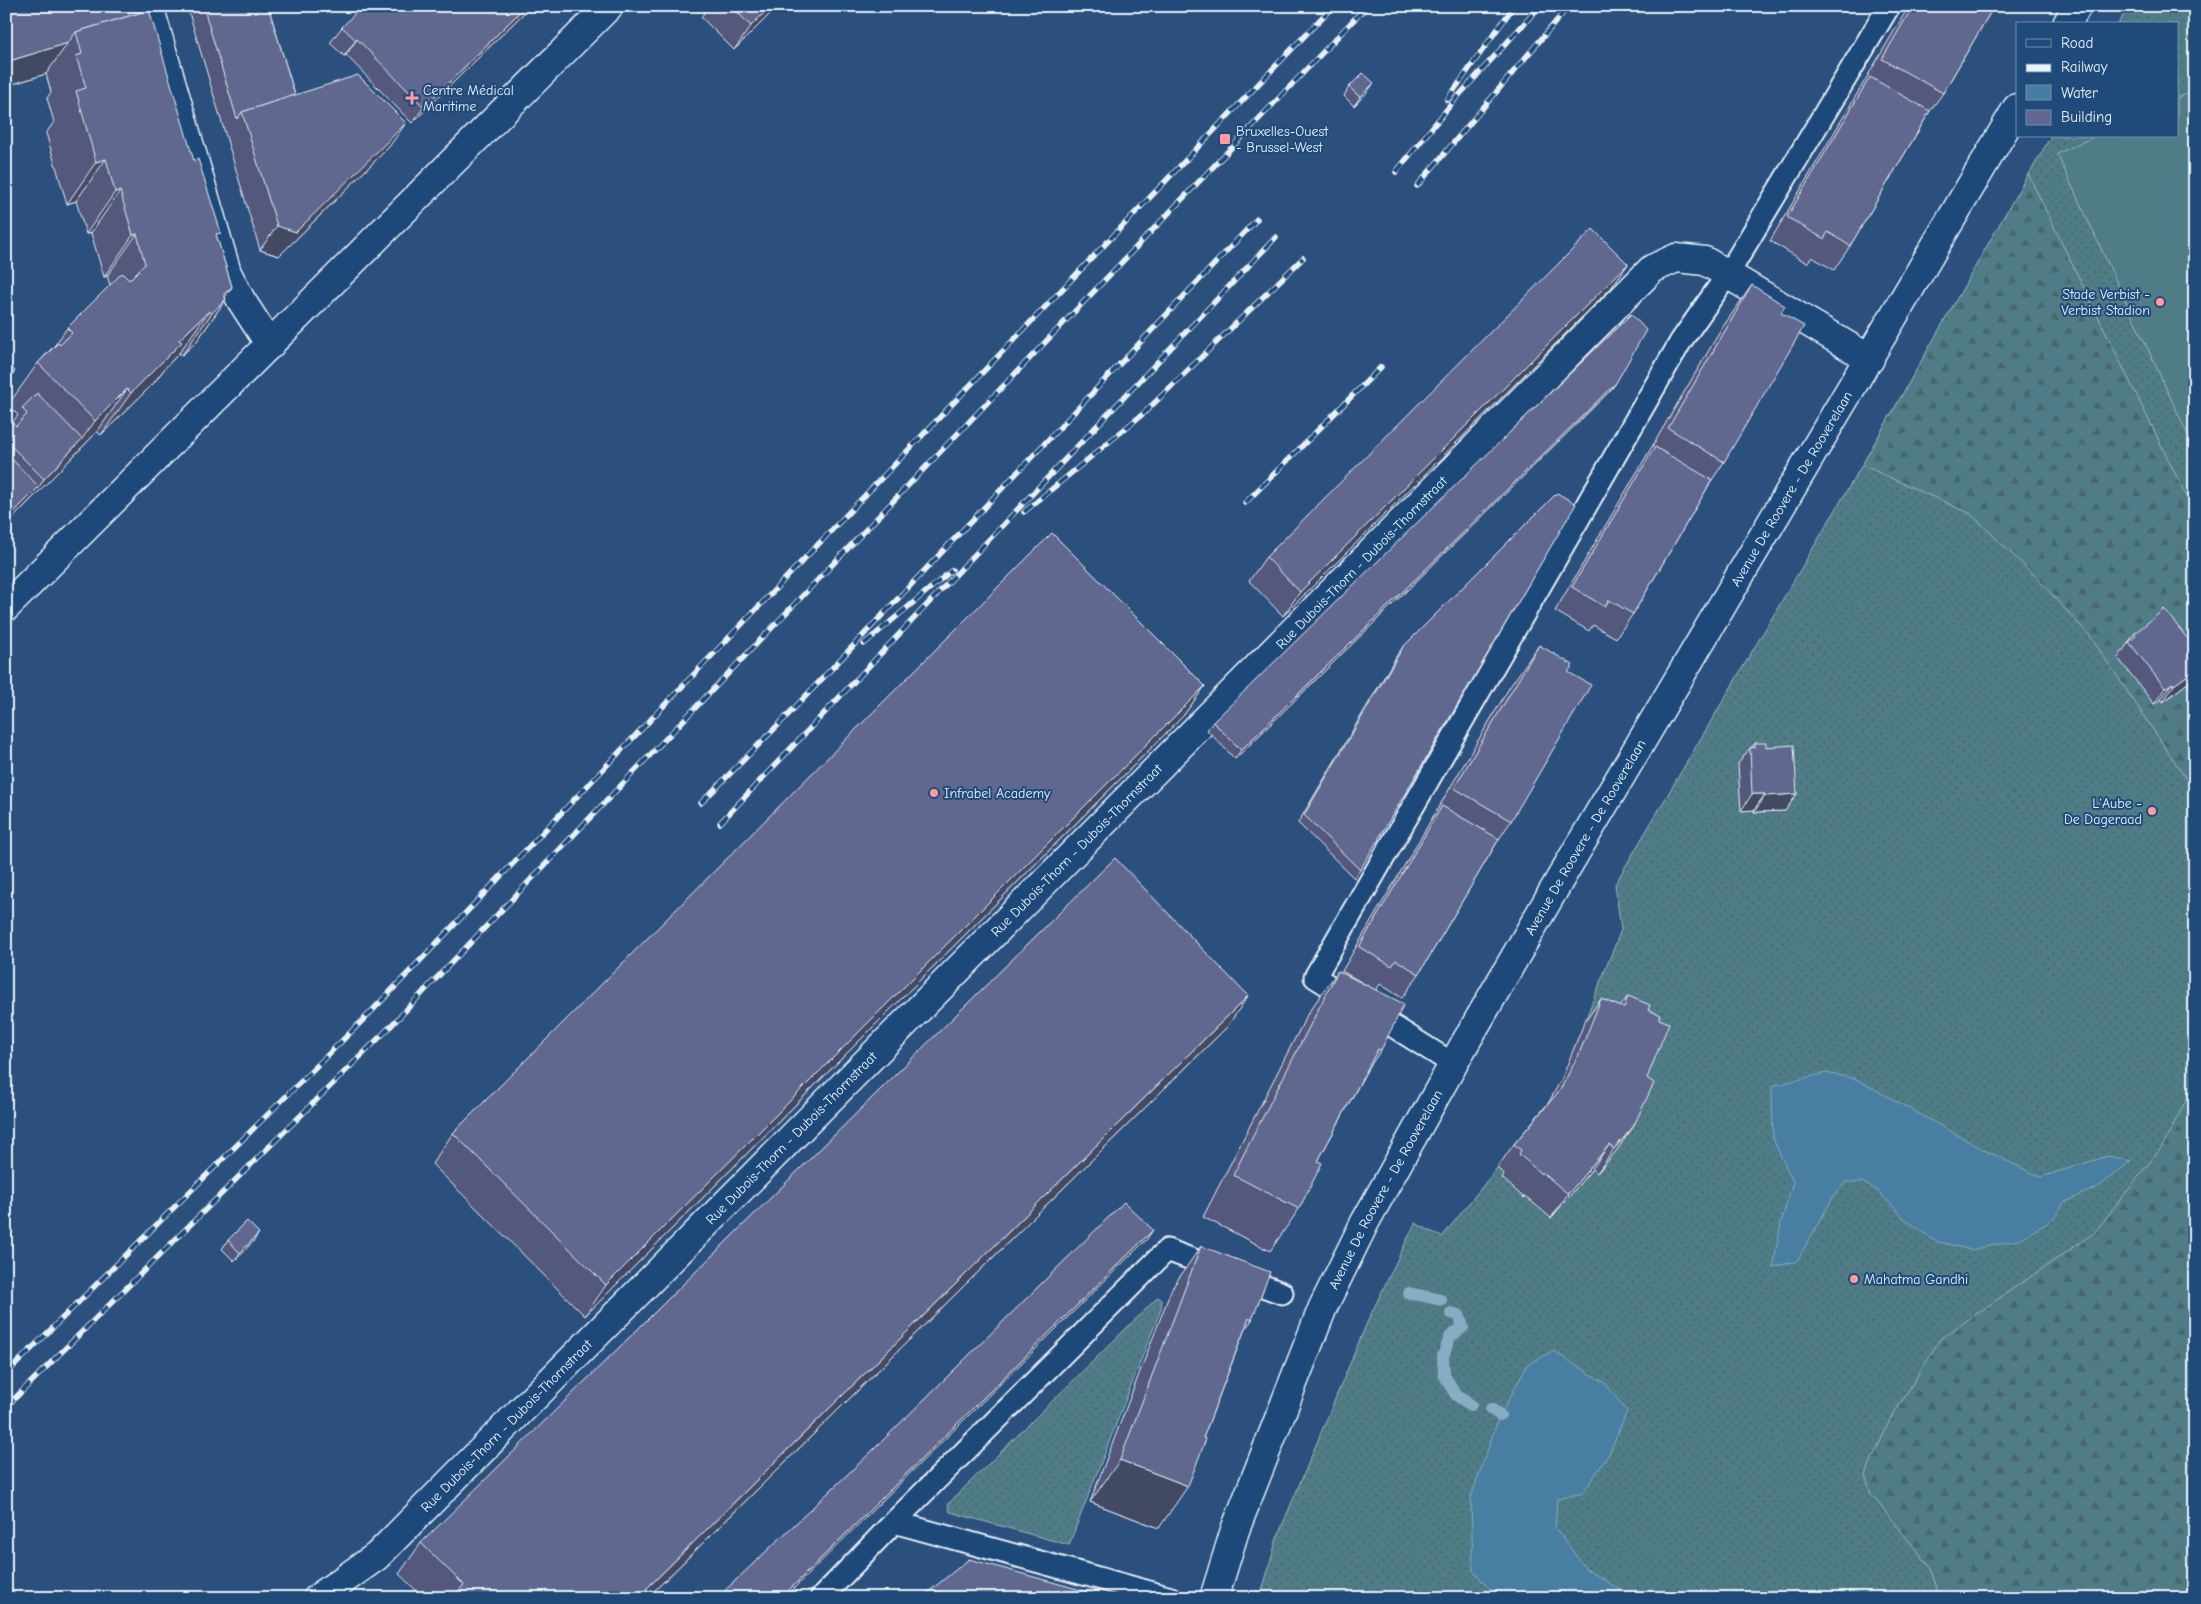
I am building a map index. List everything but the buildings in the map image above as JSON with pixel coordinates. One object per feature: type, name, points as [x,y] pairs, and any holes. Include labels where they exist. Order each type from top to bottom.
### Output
[{"type":"street","points":[[148,6],[228,273],[241,300],[270,345]]},
{"type":"street","points":[[6,607],[609,6]]},
{"type":"street","points":[[2068,22],[2078,6]]},
{"type":"street","name":"Avenue De Roovere - De Rooverelaan","points":[[1214,1598],[1236,1530],[1323,1307],[1365,1222],[1453,1064],[1575,854],[2016,110]]},
{"type":"street","name":"Rue Dubois-Thorn - Dubois-Thornstraat","points":[[318,1598],[377,1556],[1652,269],[1676,258],[1705,261],[1870,359]]},
{"type":"lane","points":[[1453,1064],[1315,978],[1676,350],[1728,274],[1889,6]]},
{"type":"lane","points":[[821,1598],[894,1522],[1167,1250],[1282,1293]]},
{"type":"lane","points":[[894,1522],[1171,1598]]},
{"type":"green space","points":[[2129,6],[2195,6],[2195,1598],[1260,1598],[1277,1538],[1369,1318],[1415,1223],[1442,1237],[1497,1168],[1504,1174],[1503,1178],[1524,1198],[1525,1196],[1551,1217],[1592,1169],[1597,1173],[1584,1023],[1621,930],[1615,884],[1862,465],[2050,138],[2178,138],[2178,22],[2119,22]]},
{"type":"green space","name":"Stade Verbist - Verbist Stadion","points":[[2195,90],[2195,450],[2057,154],[2091,138],[2178,138],[2178,98]]},
{"type":"green space","points":[[2028,174],[2195,514],[2195,792],[2090,636],[2035,576],[1971,514],[1862,465]]},
{"type":"green space","points":[[2195,1083],[2195,1598],[1938,1598],[1931,1568],[1871,1494],[1865,1475],[1890,1420],[1940,1339],[2094,1233],[2162,1147]]},
{"type":"green space","points":[[1158,1297],[1162,1300],[1161,1309],[1069,1545],[950,1512],[948,1504]]},
{"type":"water","points":[[1826,1073],[1856,1079],[1988,1152],[2041,1177],[2108,1156],[2131,1161],[2098,1187],[2063,1203],[2054,1219],[2018,1240],[1971,1250],[1935,1241],[1905,1219],[1878,1191],[1862,1182],[1846,1182],[1835,1194],[1797,1261],[1773,1267],[1781,1223],[1793,1182],[1773,1139],[1772,1086]]},
{"type":"water","points":[[1553,1351],[1605,1383],[1627,1411],[1609,1454],[1583,1493],[1557,1499],[1555,1528],[1586,1569],[1634,1598],[1498,1598],[1473,1571],[1471,1497],[1498,1420],[1527,1365]]},
{"type":"waterway","points":[[1409,1293],[1441,1300]]},
{"type":"waterway","points":[[1451,1313],[1459,1315],[1463,1327],[1450,1337],[1443,1356],[1444,1375],[1456,1395],[1471,1405]]},
{"type":"waterway","points":[[1491,1409],[1500,1415]]},
{"type":"railway","points":[[6,1374],[369,1014],[1333,6]]},
{"type":"railway","points":[[6,1407],[385,1032],[1367,6]]},
{"type":"railway","points":[[1447,100],[1514,6]]},
{"type":"railway","points":[[1396,172],[1452,103],[1540,6]]},
{"type":"railway","points":[[1417,186],[1569,6]]},
{"type":"railway","points":[[701,803],[784,719],[1257,219]]},
{"type":"railway","points":[[720,823],[1276,237]]},
{"type":"railway","points":[[1024,512],[1144,413],[1303,258]]},
{"type":"railway","points":[[1245,503],[1381,367]]},
{"type":"railway","points":[[864,644],[952,570]]},
{"type":"place","name":"Centre Médical Maritime","points":[[412,98]]},
{"type":"place","name":"Bruxelles-Ouest - Brussel-West","points":[[1225,139]]},
{"type":"place","name":"Stade Verbist - Verbist Stadion","points":[[2160,302]]},
{"type":"place","name":"Infrabel Academy","points":[[934,793]]},
{"type":"place","name":"L'Aube - De Dageraad","points":[[2152,811]]},
{"type":"place","name":"Mahatma Gandhi","points":[[1854,1279]]}]
